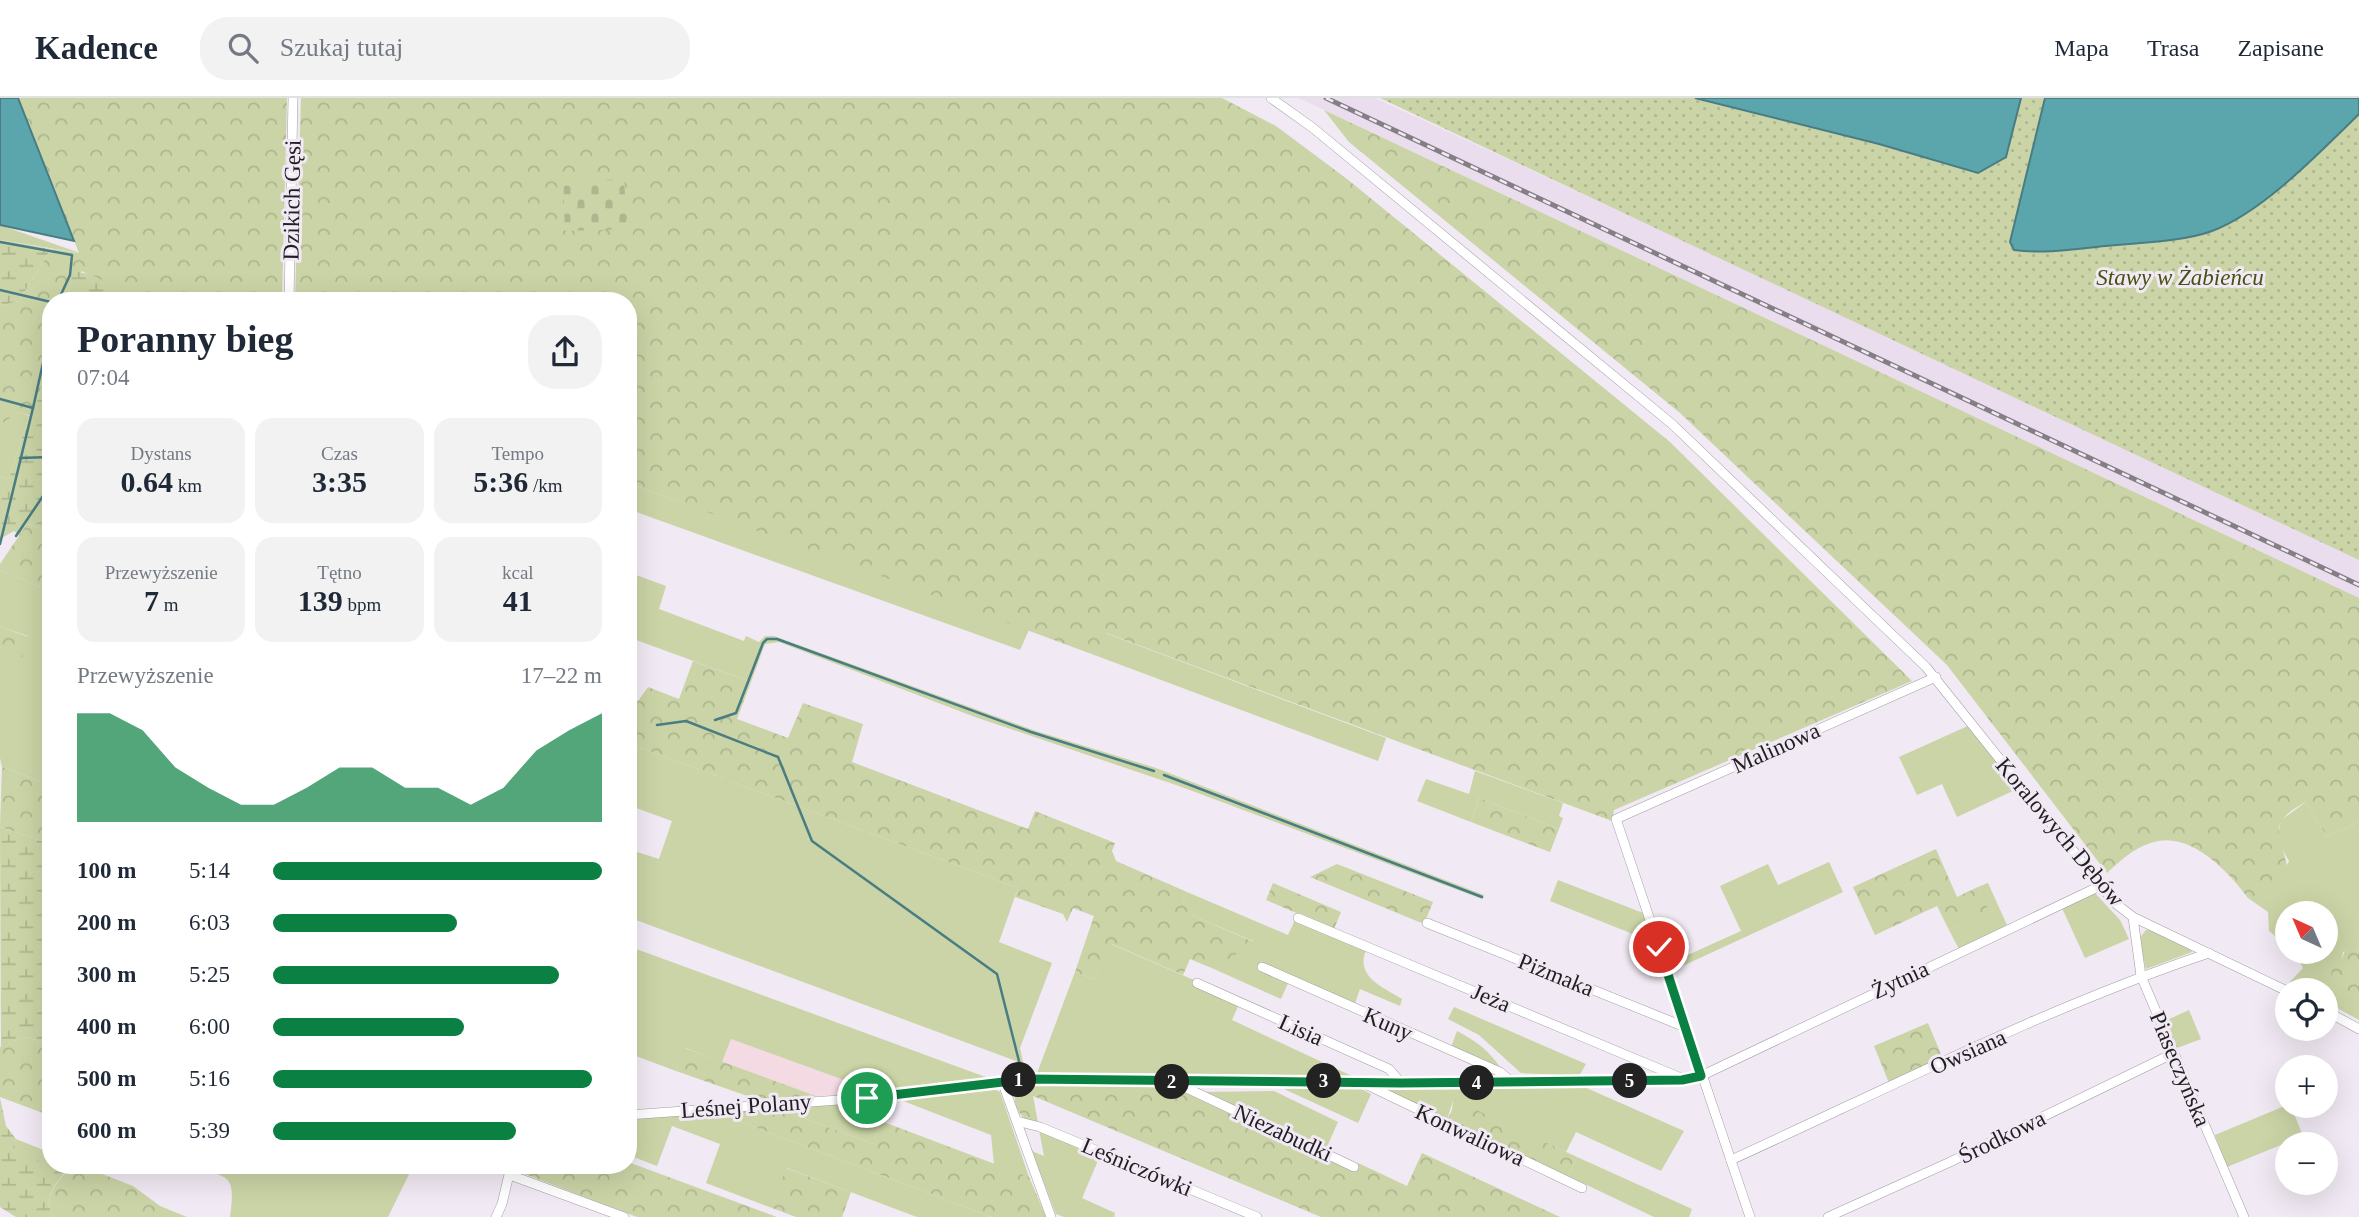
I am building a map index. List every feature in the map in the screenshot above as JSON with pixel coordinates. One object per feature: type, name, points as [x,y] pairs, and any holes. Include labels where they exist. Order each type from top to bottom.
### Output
[{"type":"street","name":"Dzikich Gęsi","points":[[289,292],[293,98]]},
{"type":"street","name":"Koralowych Dębów","points":[[1271,98],[1313,128],[1672,424],[1936,677],[2100,886],[2133,917],[2275,985]]},
{"type":"street","name":"Malinowa","points":[[1685,1027],[1616,819],[1936,677]]},
{"type":"street","name":"Żytnia","points":[[1701,1076],[2100,886]]},
{"type":"street","name":"Piaseczyńska","points":[[2133,917],[2141,976],[2244,1217]]},
{"type":"street","name":"Jeża","points":[[1298,918],[1682,1080]]},
{"type":"street","name":"Piżmaka","points":[[1427,923],[1685,1027]]},
{"type":"street","name":"Owsiana","points":[[1731,1160],[2141,976],[2209,953]]},
{"type":"street","name":"Kuny","points":[[1262,967],[1500,1072],[1513,1083]]},
{"type":"street","name":"Lisia","points":[[1197,983],[1389,1069],[1401,1083]]},
{"type":"street","points":[[2338,1018],[2359,1029]]},
{"type":"street","points":[[1685,1027],[1750,1217]]},
{"type":"street","name":"Środkowa","points":[[1828,1217],[1961,1157],[2174,1053]]},
{"type":"street","name":"Leśnej Polany","points":[[637,1114],[880,1097],[1002,1081],[1513,1083],[1682,1080],[1701,1076]]},
{"type":"street","points":[[1002,1081],[1051,1217]]},
{"type":"street","name":"Konwaliowa","points":[[1359,1081],[1582,1188]]},
{"type":"street","name":"Niezabudki","points":[[1174,1082],[1354,1167]]},
{"type":"street","name":"Leśniczówki","points":[[1017,1121],[1041,1127],[1257,1217]]},
{"type":"street","points":[[496,1217],[509,1174]]},
{"type":"street","points":[[520,1174],[624,1217]]},
{"type":"shaded area","points":[[1299,98],[1375,98],[2359,553],[2359,598]]},
{"type":"shaded area","points":[[731,1039],[877,1092],[816,1096],[722,1062]]},
{"type":"green space","points":[[18,98],[287,98],[282,292],[116,292],[82,271],[71,283],[68,292],[42,292],[42,384],[33,417],[19,412],[0,425],[0,306],[19,301],[51,249],[79,253]]},
{"type":"green space","points":[[301,98],[1222,98],[1276,126],[1347,179],[1670,442],[1912,681],[1614,810],[1612,821],[1106,633],[1097,656],[637,486],[637,292],[295,292]]},
{"type":"green space","name":"Stawy w Żabieńcu","points":[[1380,98],[2359,98],[2359,560]]},
{"type":"green space","points":[[1324,110],[2359,598],[2359,822],[2327,837],[2306,802],[2291,811],[2279,828],[2288,879],[2270,898],[2248,898],[2221,867],[2197,849],[2171,840],[2158,841],[2137,849],[2107,873],[1947,665],[1680,413],[1349,142]]},
{"type":"green space","points":[[624,179],[627,229],[565,231],[563,182]]},
{"type":"green space","points":[[0,225],[80,253],[0,240]]},
{"type":"green space","points":[[0,240],[51,249],[19,301],[0,306]]},
{"type":"green space","points":[[68,271],[85,273],[120,292],[68,292],[71,283],[67,277]]},
{"type":"green space","points":[[42,384],[42,529],[27,524],[20,536],[14,531],[0,539],[0,476],[9,479],[29,416],[33,416]]},
{"type":"green space","points":[[19,412],[29,416],[9,479],[0,476],[0,425]]},
{"type":"green space","points":[[637,486],[1029,630],[1020,650],[637,512]]},
{"type":"green space","points":[[27,524],[42,529],[42,587],[0,571],[0,564]]},
{"type":"green space","points":[[0,571],[42,587],[42,782],[2,767],[0,647],[22,656],[28,636],[0,627]]},
{"type":"green space","points":[[637,575],[666,586],[659,609],[744,641],[746,636],[759,642],[765,636],[774,636],[1033,730],[1156,768],[1484,895],[1482,899],[1179,786],[975,717],[779,642],[765,644],[751,682],[637,640]]},
{"type":"green space","points":[[0,627],[29,637],[22,657],[0,647]]},
{"type":"green space","points":[[1105,633],[1386,738],[1378,761],[1097,656]]},
{"type":"green space","points":[[693,661],[751,682],[737,719],[788,738],[803,703],[863,724],[852,762],[1028,829],[1035,811],[1115,843],[1112,851],[1116,861],[1187,892],[1182,904],[1195,911],[1192,915],[1254,942],[1214,969],[1190,959],[1183,975],[1112,944],[1094,979],[1075,972],[1094,916],[1073,908],[1067,922],[1063,914],[1015,897],[1018,888],[637,746],[637,701],[648,687],[679,699]]},
{"type":"green space","points":[[1970,725],[2017,789],[1957,817],[1942,784],[1917,795],[1899,757]]},
{"type":"green space","points":[[637,746],[1018,888],[999,942],[1052,963],[1020,1048],[1026,1076],[1020,1076],[1016,1061],[637,920],[637,852],[659,859],[672,821],[637,808]]},
{"type":"green space","points":[[2,767],[42,782],[42,841],[0,827]]},
{"type":"green space","points":[[1475,771],[1563,803],[1559,816],[1563,818],[1559,829],[1479,798],[1471,822],[1417,801],[1426,779],[1469,794]]},
{"type":"green space","points":[[1479,798],[1559,829],[1550,852],[1471,822]]},
{"type":"green space","points":[[2306,802],[2327,837],[2359,822],[2359,952],[2356,948],[2343,952],[2342,959],[2359,1003],[2359,1020],[2338,1009],[2338,978],[2294,978],[2303,968],[2301,964],[2338,964],[2338,901],[2275,901],[2275,936],[2269,931],[2268,912],[2248,898],[2270,898],[2289,861],[2277,840],[2281,820]]},
{"type":"green space","points":[[0,827],[42,841],[42,1042],[23,1037],[1,1047]]},
{"type":"green space","points":[[1936,849],[1957,897],[1978,887],[1989,911],[1949,930],[1937,906],[1875,935],[1853,887]]},
{"type":"green space","points":[[1829,862],[1843,892],[1676,969],[1672,957],[1679,959],[1741,931],[1720,886],[1768,864],[1778,885]]},
{"type":"green space","points":[[1337,864],[1433,902],[1424,924],[1310,877]]},
{"type":"green space","points":[[1558,880],[1643,913],[1653,942],[1550,901]]},
{"type":"green space","points":[[1273,883],[1341,912],[1334,929],[1266,900]]},
{"type":"green space","points":[[1988,883],[2007,925],[1959,949],[1949,930],[1988,911],[1978,887]]},
{"type":"green space","points":[[1187,892],[1288,935],[1295,920],[1366,950],[1364,967],[1368,974],[1379,985],[1402,999],[1400,1006],[1360,989],[1354,1006],[1289,981],[1281,999],[1214,969],[1253,941],[1192,915],[1182,904]]},
{"type":"green space","points":[[2094,892],[2120,920],[2129,939],[2085,958],[2062,908]]},
{"type":"green space","points":[[2152,929],[2192,952],[2146,969],[2139,939],[2146,930]]},
{"type":"green space","points":[[1111,944],[1196,981],[1239,1004],[1232,1020],[1354,1077],[1036,1076],[1075,972],[1094,979]]},
{"type":"green space","points":[[2346,948],[2356,948],[2359,952],[2359,1003],[2338,982],[2338,978],[2331,975],[2333,965],[2342,959]]},
{"type":"green space","points":[[637,949],[991,1079],[877,1092],[731,1039],[722,1062],[686,1048],[676,1071],[637,1056]]},
{"type":"green space","points":[[1454,1007],[1586,1064],[1579,1076],[1521,1073],[1479,1035],[1448,1019]]},
{"type":"green space","points":[[2189,1010],[2201,1039],[2177,1048],[2167,1020]]},
{"type":"green space","points":[[1928,1023],[1943,1059],[1889,1083],[1874,1046]]},
{"type":"green space","points":[[1457,1031],[1482,1047],[1501,1069],[1450,1050]]},
{"type":"green space","points":[[23,1037],[42,1042],[42,1113],[0,1097],[0,1047]]},
{"type":"green space","points":[[685,1048],[816,1096],[756,1099],[676,1071]]},
{"type":"green space","points":[[1021,1083],[1172,1087],[1354,1171],[1358,1163],[1407,1186],[1422,1153],[1560,1217],[1321,1217],[1033,1096],[1038,1123],[1024,1118],[1015,1101]]},
{"type":"green space","points":[[1352,1084],[1371,1094],[1358,1123],[1284,1089]]},
{"type":"green space","points":[[989,1086],[1000,1092],[1029,1177],[994,1164],[991,1135],[903,1101]]},
{"type":"green space","points":[[1377,1086],[1582,1086],[1684,1131],[1661,1171],[1576,1132],[1566,1152],[1453,1100],[1447,1120]]},
{"type":"green space","points":[[1274,1091],[1338,1122],[1326,1149],[1201,1092]]},
{"type":"green space","points":[[0,1098],[6,1126],[16,1139],[12,1151],[42,1162],[42,1174],[64,1174],[50,1197],[52,1217],[16,1217],[0,1207]]},
{"type":"green space","points":[[1453,1099],[1577,1157],[1568,1176],[1447,1120]]},
{"type":"green space","points":[[837,1104],[881,1121],[873,1144],[774,1107]]},
{"type":"green space","points":[[774,1107],[873,1144],[881,1121],[1029,1177],[1046,1217],[992,1217],[741,1122],[739,1110]]},
{"type":"green space","points":[[739,1110],[741,1122],[992,1217],[917,1217],[787,1168],[772,1208],[706,1183],[720,1144],[672,1126],[657,1166],[637,1158],[637,1119]]},
{"type":"green space","points":[[2275,1110],[2275,1118],[2296,1118],[2301,1132],[2275,1132],[2275,1147],[2227,1167],[2215,1135]]},
{"type":"green space","points":[[1039,1130],[1100,1156],[1082,1198],[1115,1213],[1114,1217],[1064,1217],[1056,1214],[1032,1151],[1044,1156]]},
{"type":"green space","points":[[16,1139],[42,1149],[42,1163],[11,1151]]},
{"type":"green space","points":[[1577,1157],[1692,1209],[1689,1217],[1654,1217],[1568,1176]]},
{"type":"green space","points":[[637,1165],[777,1217],[637,1217],[525,1174],[637,1174]]},
{"type":"green space","points":[[786,1168],[851,1192],[842,1217],[796,1217],[772,1208]]},
{"type":"green space","points":[[64,1174],[102,1174],[133,1186],[160,1206],[187,1217],[52,1217],[50,1198]]},
{"type":"green space","points":[[217,1174],[409,1174],[388,1217],[230,1217],[232,1192],[227,1180]]},
{"type":"water","points":[[0,98],[18,98],[74,241],[0,225]]},
{"type":"water","points":[[1695,98],[2021,98],[2006,157],[1978,173],[1879,144]]},
{"type":"water","points":[[2045,98],[2359,98],[2359,114],[2271,196],[2212,231],[2159,242],[2060,251],[2014,250],[2010,242]]},
{"type":"waterway","points":[[0,242],[72,255],[70,275],[62,292]]},
{"type":"waterway","points":[[0,290],[42,300]]},
{"type":"waterway","points":[[33,408],[42,368]]},
{"type":"waterway","points":[[0,399],[33,408],[0,544]]},
{"type":"waterway","points":[[20,458],[42,457]]},
{"type":"waterway","points":[[16,536],[42,497]]},
{"type":"waterway","points":[[715,720],[736,713],[763,643],[767,639],[777,639],[1031,732],[1154,771]]},
{"type":"waterway","points":[[657,725],[686,721],[778,757],[812,841],[997,974],[1022,1073]]},
{"type":"waterway","points":[[1164,775],[1482,897]]},
{"type":"railway","points":[[1326,98],[2359,585]]},
{"type":"route","points":[[867,1098],[1029,1079],[1513,1083],[1682,1080],[1701,1076],[1659,947]]}]
